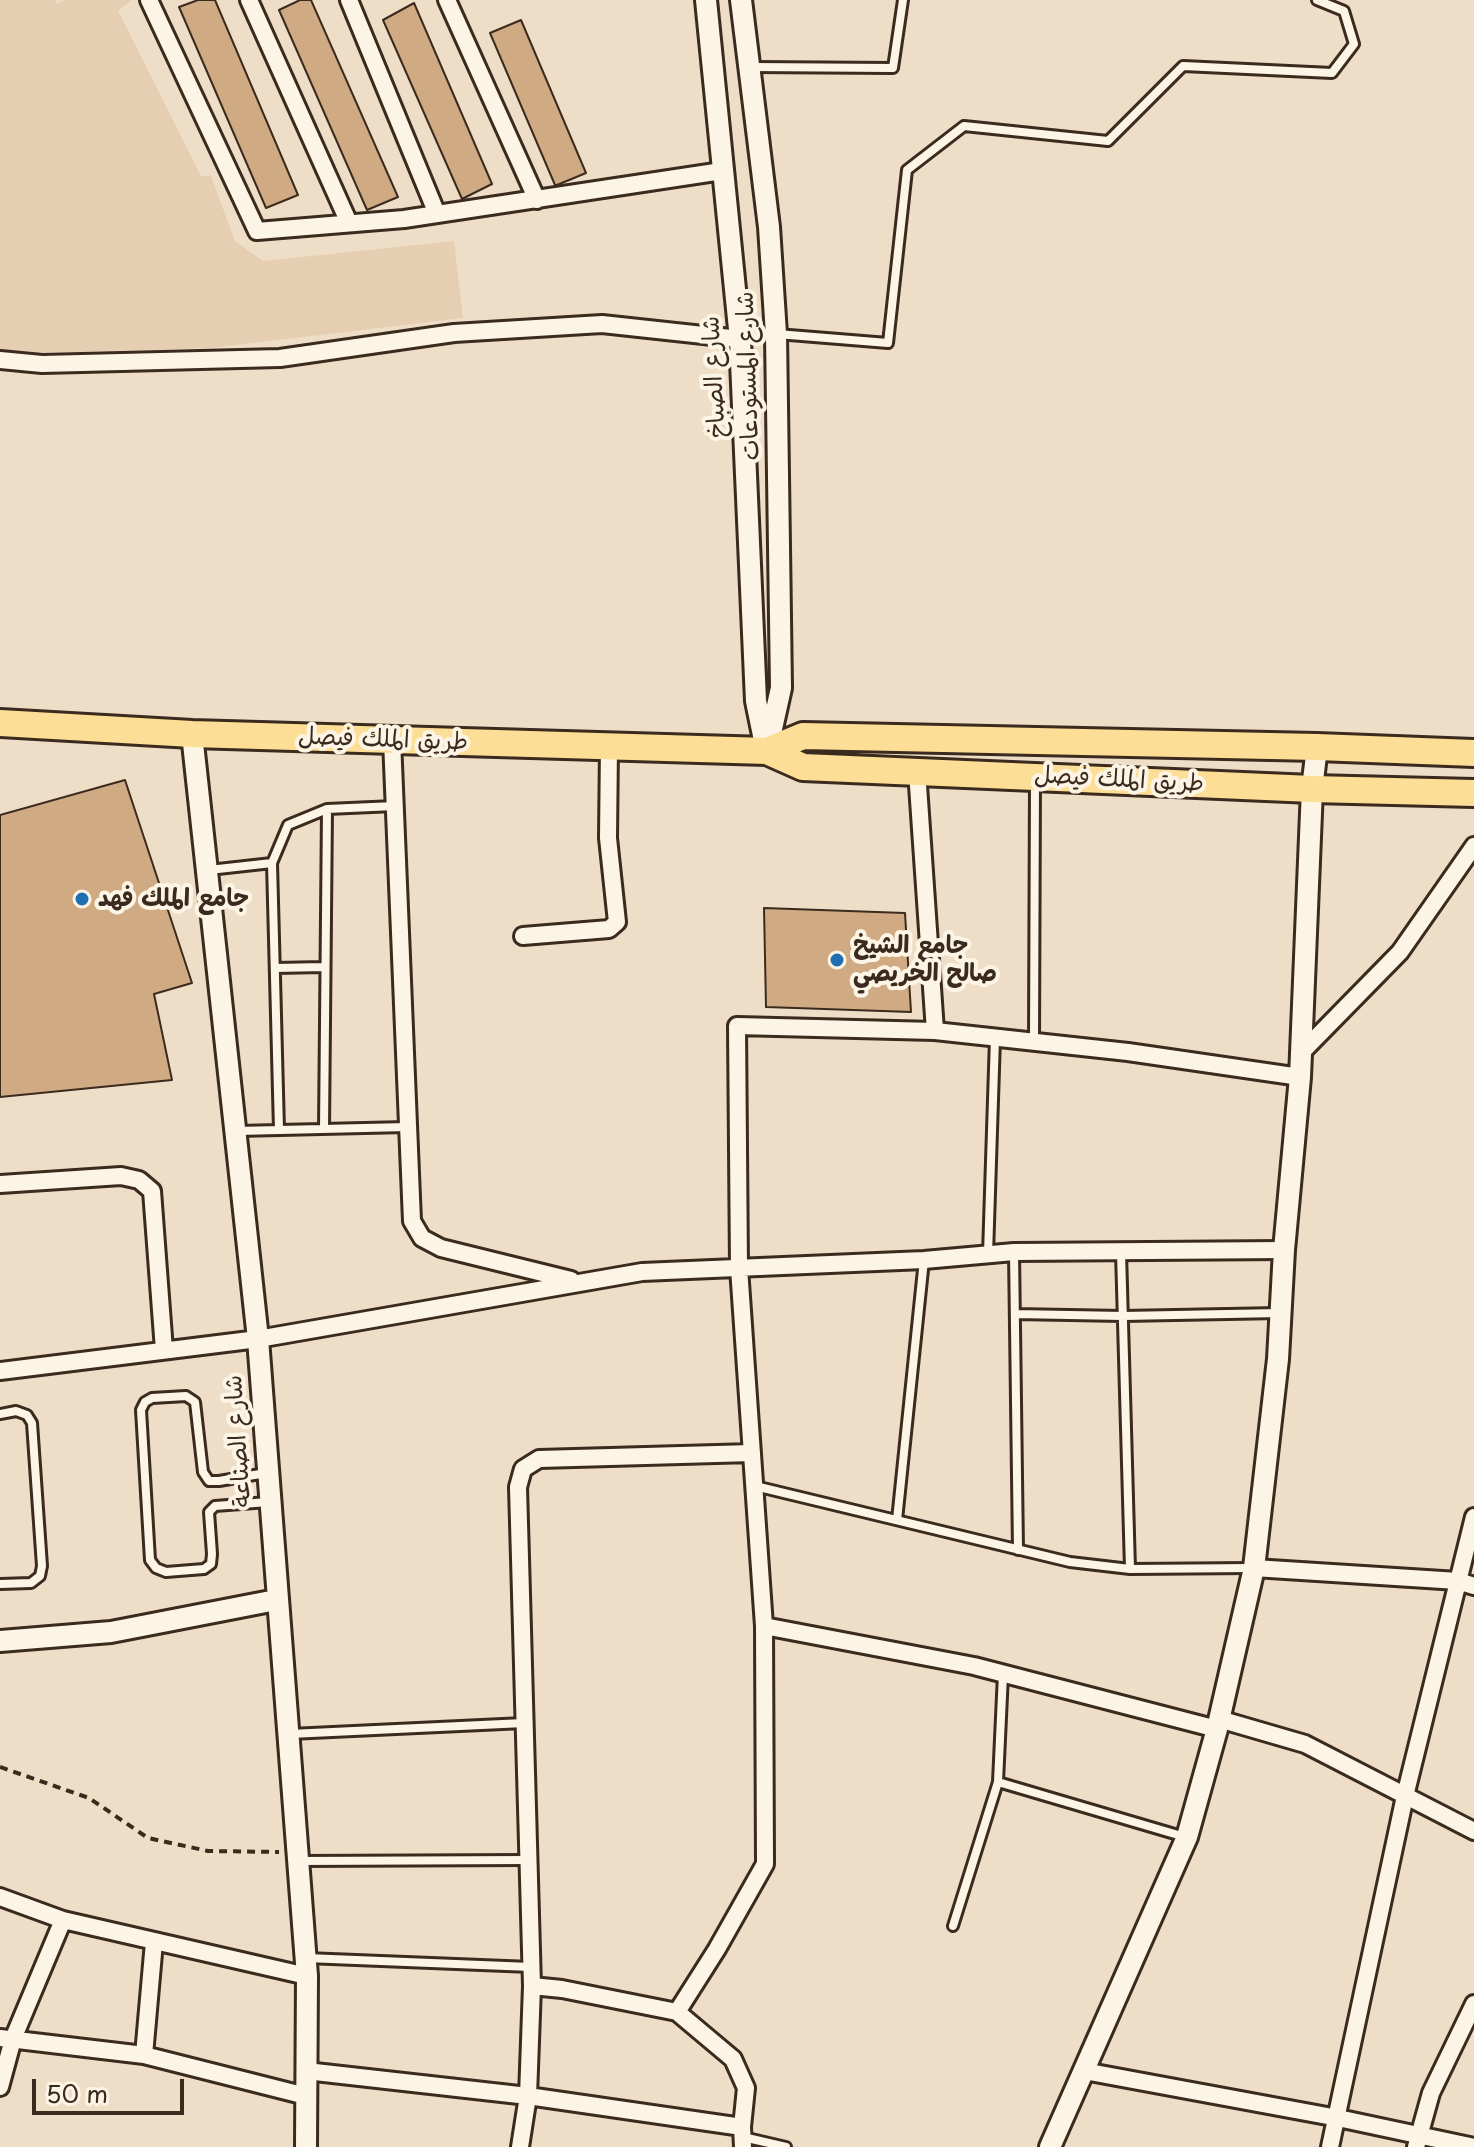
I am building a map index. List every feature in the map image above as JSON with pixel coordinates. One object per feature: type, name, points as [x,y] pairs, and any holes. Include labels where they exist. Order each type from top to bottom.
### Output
[{"type":"main road","name":"طريق الملك فيصل","points":[[0,723],[192,734],[767,751],[803,767],[1474,793]]},
{"type":"main road","name":"طريق الملك فيصل","points":[[767,751],[803,736],[1474,753]]},
{"type":"street","points":[[149,0],[257,231],[437,214],[722,171]]},
{"type":"street","points":[[249,0],[349,223]]},
{"type":"street","points":[[349,0],[437,214]]},
{"type":"street","points":[[447,0],[537,200]]},
{"type":"street","name":"شارع الصباخ","points":[[706,0],[740,339],[756,701],[767,751]]},
{"type":"street","name":"شارع المستودعات","points":[[741,0],[769,227],[776,334],[781,688],[767,751]]},
{"type":"street","points":[[0,360],[42,364],[280,358],[454,333],[602,324],[740,339]]},
{"type":"street","name":"شارع الصناعة","points":[[192,734],[258,1339],[306,1967],[306,2147]]},
{"type":"street","points":[[392,740],[412,1221],[422,1238],[441,1248],[577,1282]]},
{"type":"street","points":[[523,936],[609,929],[617,922],[608,838],[609,746]]},
{"type":"street","points":[[1050,2147],[1187,1837],[1218,1724],[1254,1568],[1278,1359],[1284,1250],[1300,1077],[1312,789],[1317,747]]},
{"type":"street","points":[[917,771],[935,1031]]},
{"type":"street","points":[[1299,1055],[1400,952],[1474,846]]},
{"type":"street","points":[[677,2012],[765,1864],[764,1626],[739,1268],[737,1026],[935,1031],[1128,1052],[1300,1077]]},
{"type":"street","points":[[0,1184],[121,1176],[139,1180],[152,1191],[164,1350]]},
{"type":"street","points":[[0,1371],[258,1339],[642,1272],[924,1260],[1014,1252],[1284,1250]]},
{"type":"street","points":[[520,2147],[528,2096],[532,1986],[518,1487],[523,1469],[539,1459],[752,1453]]},
{"type":"street","points":[[1330,2147],[1405,1796],[1466,1583],[1474,1517]]},
{"type":"street","points":[[1254,1568],[1466,1583]]},
{"type":"street","points":[[0,1641],[111,1632],[276,1600]]},
{"type":"street","points":[[764,1626],[1003,1673],[1305,1744],[1474,1831]]},
{"type":"street","points":[[0,1897],[63,1920],[154,1942],[306,1967]]},
{"type":"street","points":[[0,2087],[6,2038],[63,1920]]},
{"type":"street","points":[[144,2055],[154,1942]]},
{"type":"street","points":[[306,2071],[528,2096],[743,2137],[746,2088],[733,2059],[677,2012],[532,1986]]},
{"type":"street","points":[[1417,2141],[1431,2093],[1474,2004]]},
{"type":"street","points":[[6,2038],[144,2055],[306,2096]]},
{"type":"street","points":[[1084,2071],[1338,2118],[1417,2141],[1474,2147]]},
{"type":"lane","points":[[750,67],[893,68],[903,0]]},
{"type":"lane","points":[[776,334],[888,343],[907,170],[964,126],[1108,141],[1183,66],[1332,73],[1354,44],[1344,11],[1317,0]]},
{"type":"lane","points":[[1034,1042],[1035,777]]},
{"type":"lane","points":[[279,1130],[272,863],[288,825],[327,809],[395,806]]},
{"type":"lane","points":[[324,1129],[327,809]]},
{"type":"lane","points":[[207,870],[272,863]]},
{"type":"lane","points":[[275,968],[324,967]]},
{"type":"lane","points":[[988,1255],[995,1038]]},
{"type":"lane","points":[[235,1131],[408,1127]]},
{"type":"lane","points":[[1014,1252],[1018,1550]]},
{"type":"lane","points":[[1121,1252],[1130,1569]]},
{"type":"lane","points":[[897,1520],[924,1260]]},
{"type":"lane","points":[[1015,1314],[1123,1316],[1281,1313]]},
{"type":"lane","points":[[267,1473],[209,1481],[203,1472],[195,1402],[186,1396],[152,1398],[145,1402],[141,1410],[150,1560],[156,1568],[166,1572],[204,1569],[211,1564],[212,1554],[209,1512],[215,1506],[269,1502]]},
{"type":"lane","points":[[0,1414],[16,1411],[27,1415],[32,1423],[42,1566],[40,1576],[31,1583],[0,1584]]},
{"type":"lane","points":[[754,1486],[1070,1562],[1130,1569],[1254,1568]]},
{"type":"lane","points":[[953,1926],[998,1782],[1003,1673]]},
{"type":"lane","points":[[287,1734],[525,1723]]},
{"type":"lane","points":[[998,1782],[1187,1837]]},
{"type":"lane","points":[[297,1857],[529,1860]]},
{"type":"lane","points":[[306,1967],[532,1967]]},
{"type":"lane","points":[[743,2137],[786,2147]]},
{"type":"path","points":[[0,1767],[89,1798],[148,1838],[208,1851],[297,1857]]},
{"type":"shaded area","points":[[0,0],[55,0],[57,4],[65,0],[131,0],[118,11],[201,176],[211,176],[235,241],[263,261],[454,241],[463,318],[211,348],[0,354]]},
{"type":"building","points":[[198,0],[215,0],[298,195],[266,208],[179,7]]},
{"type":"building","points":[[300,0],[311,0],[398,197],[367,210],[279,10]]},
{"type":"building","points":[[414,3],[492,184],[462,199],[383,20]]},
{"type":"building","points":[[521,20],[586,173],[557,185],[490,33]]},
{"type":"building","name":"جامع الملك فهد","points":[[125,780],[192,983],[154,994],[172,1080],[0,1097],[0,815]]},
{"type":"building","name":"جامع الشيخ صالح الخريصي","points":[[764,908],[905,913],[911,1012],[766,1007]]},
{"type":"place","name":"جامع الملك فهد","points":[[82,899]]},
{"type":"place","name":"جامع الشيخ صالح الخريصي","points":[[837,960]]}]
